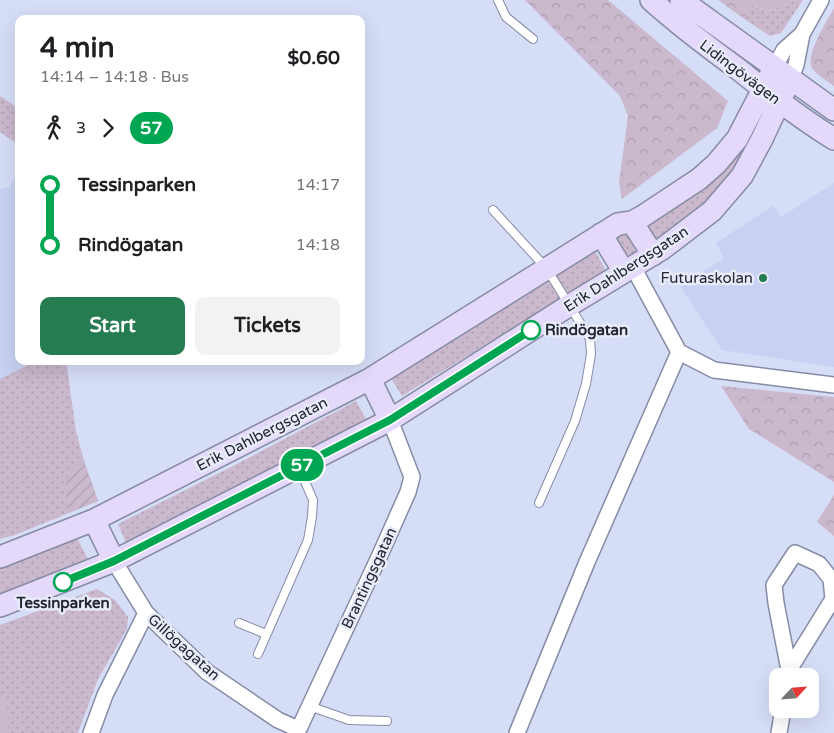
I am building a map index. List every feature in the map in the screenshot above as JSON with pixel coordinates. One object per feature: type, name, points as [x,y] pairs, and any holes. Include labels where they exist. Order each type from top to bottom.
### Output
[{"type":"street","name":"Lidingövägen","points":[[651,0],[680,26],[763,90],[834,139]]},
{"type":"street","name":"Lidingövägen","points":[[681,0],[834,110]]},
{"type":"street","points":[[782,74],[796,65],[802,34],[821,0]]},
{"type":"street","name":"Erik Dahlbergsgatan","points":[[0,557],[94,520],[370,379],[601,234],[618,224],[632,222],[687,188],[716,164],[737,139],[763,90],[782,74]]},
{"type":"street","name":"Erik Dahlbergsgatan","points":[[0,606],[114,561],[390,420],[570,305],[653,255],[712,211],[742,176],[752,160],[780,102],[782,74]]},
{"type":"street","points":[[632,222],[653,255]]},
{"type":"street","points":[[601,234],[628,269],[678,352],[714,370],[834,384]]},
{"type":"street","points":[[517,733],[587,562],[678,352]]},
{"type":"street","points":[[370,379],[390,420]]},
{"type":"street","name":"Brantingsgatan","points":[[298,731],[408,492],[412,477],[390,420]]},
{"type":"street","points":[[94,520],[114,561]]},
{"type":"street","points":[[795,552],[818,564],[831,579],[833,599],[789,673],[774,585],[795,552]]},
{"type":"street","name":"Gillögagatan","points":[[114,561],[146,614],[207,672],[278,720],[298,731]]},
{"type":"street","points":[[91,733],[106,695],[146,614]]},
{"type":"street","points":[[779,733],[782,718]]},
{"type":"lane","points":[[498,0],[506,17],[533,39]]},
{"type":"lane","points":[[493,210],[546,269],[590,340],[590,362],[586,384],[575,421],[539,503]]},
{"type":"lane","points":[[258,654],[308,540],[313,500],[298,467]]},
{"type":"lane","points":[[239,624],[266,634]]},
{"type":"lane","points":[[309,706],[349,720],[387,721]]},
{"type":"shaded area","points":[[15,178],[15,365],[28,365],[0,379],[0,189],[9,187]]},
{"type":"shaded area","name":"Futuraskolan","points":[[834,183],[834,367],[722,350],[680,286],[724,258],[716,243],[773,206],[781,217]]},
{"type":"green space","points":[[525,0],[608,0],[728,101],[717,128],[622,199],[619,182],[628,116],[620,96]]},
{"type":"green space","points":[[718,0],[751,0],[749,5],[755,7],[743,18]]},
{"type":"green space","points":[[751,0],[792,0],[770,11],[749,5]]},
{"type":"green space","points":[[792,0],[803,0],[781,33],[770,36],[743,18],[755,7],[770,11]]},
{"type":"green space","points":[[834,8],[834,86],[814,71],[811,55]]},
{"type":"green space","points":[[0,96],[15,106],[15,142],[0,132]]},
{"type":"green space","points":[[755,122],[758,126],[738,165],[726,181],[697,209],[653,240],[642,221]]},
{"type":"green space","points":[[627,233],[637,245],[633,254],[625,255],[616,241],[619,235]]},
{"type":"green space","points":[[595,251],[606,271],[402,396],[391,378]]},
{"type":"green space","points":[[28,365],[67,365],[76,431],[98,501],[15,535],[0,539],[0,379]]},
{"type":"green space","points":[[721,386],[834,397],[834,482],[749,429]]},
{"type":"green space","points":[[356,401],[367,421],[127,545],[118,524]]},
{"type":"green space","points":[[84,461],[98,501],[68,513],[66,507],[67,480],[71,472]]},
{"type":"green space","points":[[834,495],[834,536],[817,522]]},
{"type":"green space","points":[[77,538],[88,559],[0,594],[0,569]]},
{"type":"green space","name":"Tessinparken","points":[[97,589],[115,600],[128,617],[127,629],[98,679],[78,733],[0,733],[0,625]]},
{"type":"green space","points":[[0,695],[7,695],[8,733],[0,733]]},
{"type":"bus line","name":"57","points":[[63,582],[114,561],[390,420],[531,330]]},
{"type":"place","name":"Futuraskolan","points":[[763,278]]},
{"type":"place","name":"Rindögatan","points":[[531,330]]},
{"type":"place","name":"Tessinparken","points":[[63,582]]}]
